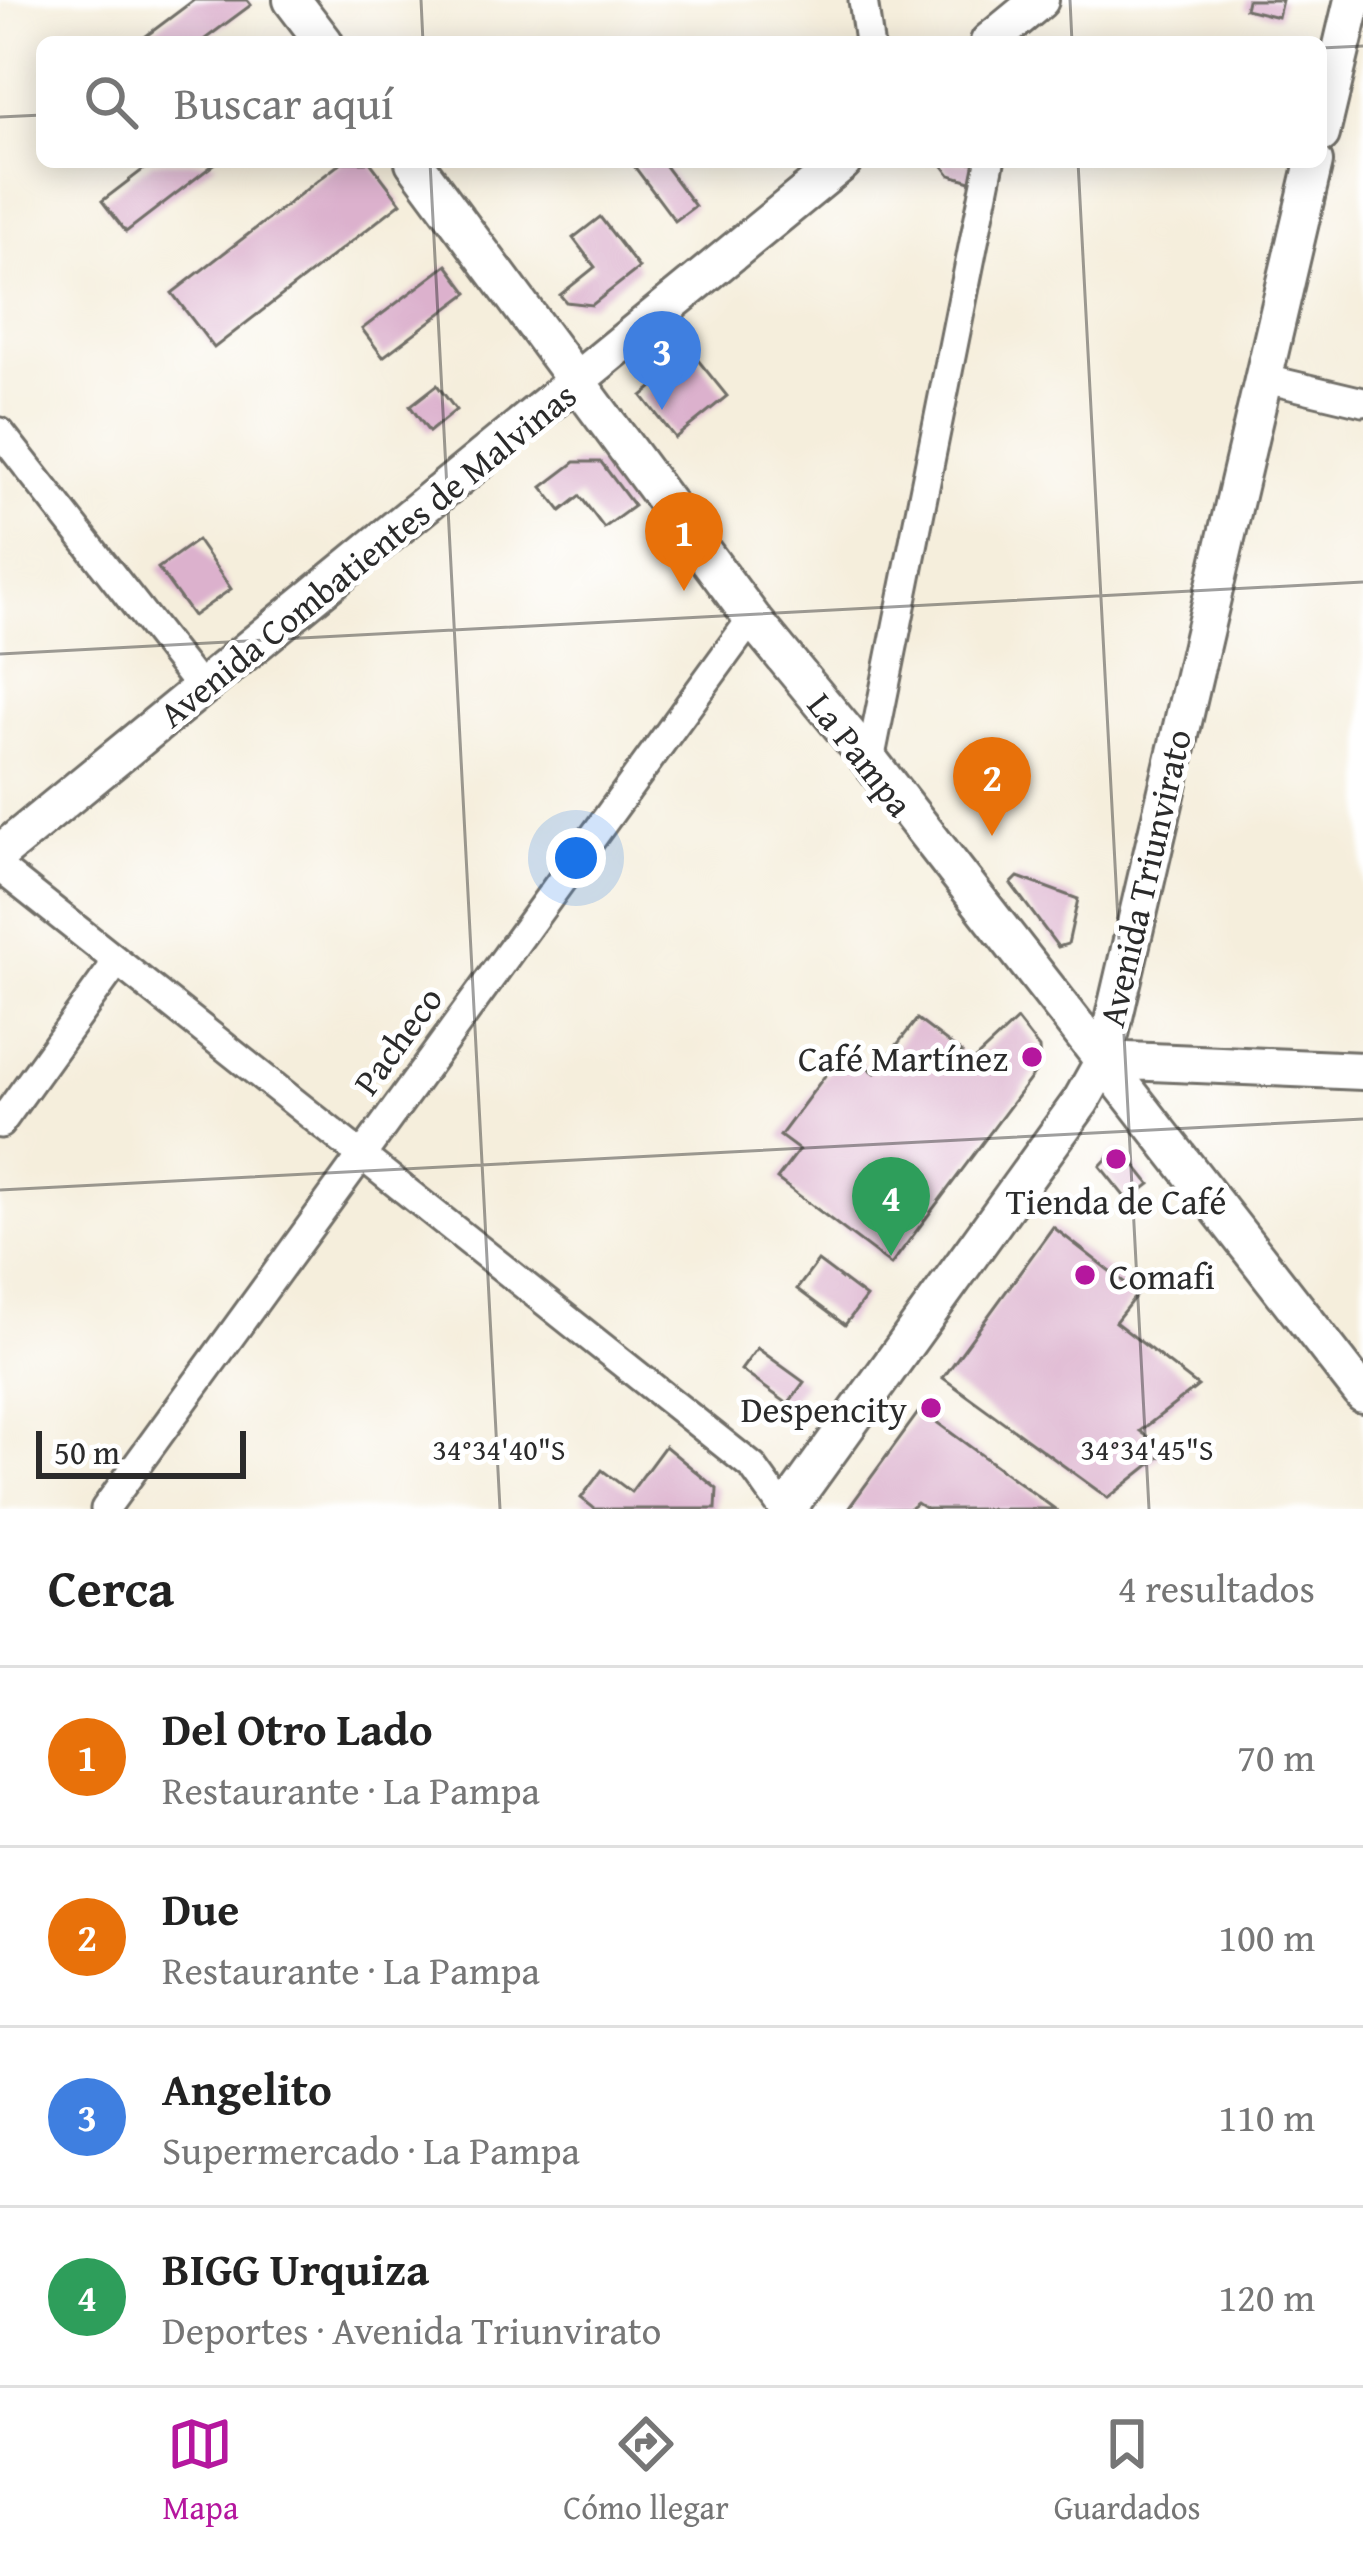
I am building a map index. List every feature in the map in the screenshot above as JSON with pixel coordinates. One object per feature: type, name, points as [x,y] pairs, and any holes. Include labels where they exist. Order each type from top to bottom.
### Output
[{"type":"main road","points":[[292,0],[319,36]]},
{"type":"main road","points":[[1327,109],[1353,0]]},
{"type":"main road","points":[[999,36],[1025,20]]},
{"type":"main road","name":"La Pampa","points":[[418,168],[752,618],[870,761],[1363,1394]]},
{"type":"main road","name":"Avenida Combatientes de Malvinas","points":[[0,853],[836,168]]},
{"type":"main road","name":"Avenida Triunvirato","points":[[785,1509],[1081,1101],[1104,1060],[1313,168]]},
{"type":"main road","points":[[1104,1060],[1363,1071]]},
{"type":"street","points":[[863,0],[867,36]]},
{"type":"street","points":[[870,761],[990,168]]},
{"type":"street","points":[[1262,378],[1363,402]]},
{"type":"street","points":[[0,432],[202,690]]},
{"type":"street","name":"Pacheco","points":[[105,1509],[358,1154],[752,618]]},
{"type":"street","points":[[0,868],[753,1467],[785,1509]]},
{"type":"street","points":[[0,1124],[116,963]]},
{"type":"building","points":[[194,0],[247,0],[251,5],[209,36],[146,36]]},
{"type":"building","points":[[1247,0],[1282,0],[1278,17],[1245,9]]},
{"type":"building","points":[[145,168],[209,168],[126,232],[102,201]]},
{"type":"building","points":[[334,168],[375,168],[401,203],[214,348],[172,293]]},
{"type":"building","points":[[635,168],[666,168],[695,206],[675,221]]},
{"type":"building","points":[[945,168],[978,168],[974,182],[950,175]]},
{"type":"building","points":[[600,217],[639,268],[592,305],[566,302],[560,295],[595,267],[573,238]]},
{"type":"building","points":[[447,265],[468,293],[383,357],[362,329]]},
{"type":"building","points":[[693,354],[727,396],[675,438],[642,396]]},
{"type":"building","points":[[437,385],[456,410],[429,432],[410,406]]},
{"type":"building","points":[[575,462],[601,462],[634,506],[604,528],[580,496],[561,511],[542,487]]},
{"type":"building","points":[[197,540],[231,589],[193,616],[158,568]]},
{"type":"building","points":[[1018,877],[1078,899],[1068,944],[1058,947],[1011,884]]},
{"type":"building","points":[[917,1019],[962,1053],[954,1064],[967,1074],[972,1062],[1017,1020],[1039,1048],[1040,1066],[891,1265],[777,1179],[799,1150],[780,1136],[844,1050],[875,1073]]},
{"type":"building","points":[[1115,1150],[1123,1150],[1150,1184],[1128,1201],[1100,1166]]},
{"type":"building","points":[[1053,1227],[1138,1293],[1115,1322],[1198,1386],[1140,1431],[1167,1451],[1108,1498],[943,1378]]},
{"type":"building","points":[[818,1261],[866,1297],[845,1325],[797,1289]]},
{"type":"building","points":[[757,1348],[804,1382],[788,1404],[741,1370]]},
{"type":"building","points":[[920,1410],[1055,1509],[926,1509],[917,1503],[909,1509],[848,1509]]},
{"type":"building","points":[[665,1446],[717,1489],[716,1509],[595,1509],[581,1498],[602,1470],[631,1492]]},
{"type":"place","name":"Angelito","points":[[662,410]]},
{"type":"place","name":"Del Otro Lado","points":[[684,591]]},
{"type":"place","name":"Due","points":[[992,836]]},
{"type":"place","name":"Café Martínez","points":[[1032,1057]]},
{"type":"place","name":"Tienda de Café","points":[[1116,1159]]},
{"type":"place","name":"BIGG Urquiza","points":[[891,1256]]},
{"type":"place","name":"Comafi","points":[[1085,1275]]},
{"type":"place","name":"Despencity","points":[[931,1408]]}]
